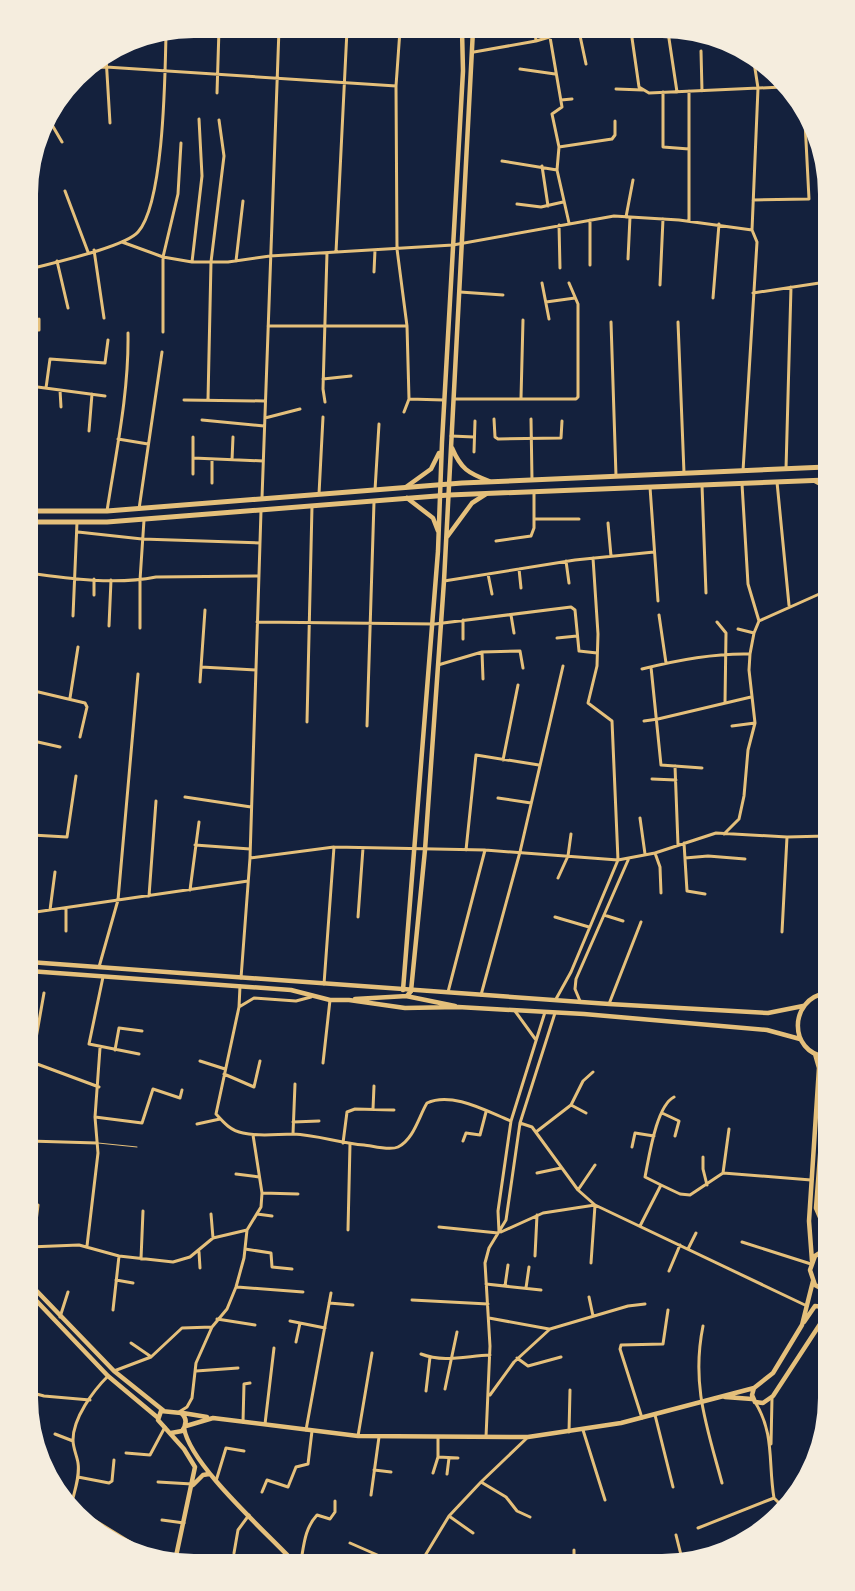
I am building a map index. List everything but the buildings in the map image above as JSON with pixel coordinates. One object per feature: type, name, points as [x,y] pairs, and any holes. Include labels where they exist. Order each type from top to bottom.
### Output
[{"type":"highway","points":[[38,511],[139,509],[449,484],[818,467]]},
{"type":"highway","points":[[38,522],[144,520],[449,495],[818,480]]},
{"type":"main road","points":[[407,996],[411,991],[439,534],[439,485],[463,71],[462,38]]},
{"type":"main road","points":[[407,996],[403,990],[438,665],[444,581],[473,38]]},
{"type":"main road","points":[[406,487],[431,469],[439,457],[442,442]]},
{"type":"main road","points":[[451,445],[460,466],[475,476],[490,482]]},
{"type":"main road","points":[[814,480],[818,482]]},
{"type":"main road","points":[[446,539],[472,503],[487,494]]},
{"type":"main road","points":[[407,498],[433,518],[439,534]]},
{"type":"main road","points":[[38,963],[411,991],[768,1013],[803,1006],[817,996]]},
{"type":"main road","points":[[38,973],[291,990],[311,997],[405,1008],[458,1007],[545,1012],[767,1030],[800,1039]]},
{"type":"main road","points":[[349,1000],[372,996],[407,996],[458,1007]]},
{"type":"main road","points":[[803,1006],[797,1022],[800,1039],[805,1047],[816,1054],[817,1060]]},
{"type":"main road","points":[[802,1325],[813,1281],[809,1221],[817,1092]]},
{"type":"main road","points":[[817,1195],[817,1211]]},
{"type":"main road","points":[[811,1263],[817,1255]]},
{"type":"main road","points":[[813,1281],[817,1284]]},
{"type":"main road","points":[[38,1293],[114,1371],[164,1411],[312,1431],[378,1437],[528,1437],[569,1432],[655,1415],[754,1388],[772,1373],[802,1325],[815,1306],[817,1306]]},
{"type":"main road","points":[[38,1302],[108,1376],[157,1417],[195,1467],[193,1484],[177,1552]]},
{"type":"main road","points":[[721,1396],[763,1403],[772,1398],[817,1329]]},
{"type":"main road","points":[[754,1388],[754,1400]]},
{"type":"main road","points":[[157,1417],[164,1411]]},
{"type":"main road","points":[[180,1412],[185,1417],[186,1439],[207,1472],[286,1554]]},
{"type":"main road","points":[[171,1433],[177,1433],[185,1427],[214,1418]]},
{"type":"main road","points":[[193,1484],[207,1472]]},
{"type":"street","points":[[217,93],[219,38]]},
{"type":"street","points":[[262,499],[279,38]]},
{"type":"street","points":[[336,252],[347,38]]},
{"type":"street","points":[[399,38],[396,86],[397,249],[407,326],[409,398],[404,412]]},
{"type":"street","points":[[474,52],[546,38]]},
{"type":"street","points":[[550,38],[561,100],[561,110],[552,114],[559,147],[557,170],[569,223]]},
{"type":"street","points":[[581,38],[586,64]]},
{"type":"street","points":[[632,38],[640,87],[649,93],[775,87]]},
{"type":"street","points":[[669,38],[677,92]]},
{"type":"street","points":[[38,266],[122,242],[138,232],[150,207],[164,114],[166,40]]},
{"type":"street","points":[[700,50],[702,90]]},
{"type":"street","points":[[103,67],[396,86]]},
{"type":"street","points":[[106,67],[110,123]]},
{"type":"street","points":[[520,69],[555,74]]},
{"type":"street","points":[[743,471],[752,293],[757,242],[752,230],[758,88],[755,69]]},
{"type":"street","points":[[616,89],[645,90]]},
{"type":"street","points":[[689,91],[689,221]]},
{"type":"street","points":[[663,92],[663,147],[689,149]]},
{"type":"street","points":[[561,100],[572,99]]},
{"type":"street","points":[[192,262],[202,176],[199,119]]},
{"type":"street","points":[[208,400],[211,262],[224,156],[219,120]]},
{"type":"street","points":[[559,147],[606,142],[614,135],[615,121]]},
{"type":"street","points":[[53,126],[62,142]]},
{"type":"street","points":[[754,200],[809,199],[806,136]]},
{"type":"street","points":[[162,332],[163,257],[178,194],[181,143]]},
{"type":"street","points":[[502,161],[542,166],[557,170]]},
{"type":"street","points":[[542,166],[548,206]]},
{"type":"street","points":[[628,259],[628,217],[633,180]]},
{"type":"street","points":[[65,191],[88,252]]},
{"type":"street","points":[[236,261],[242,201]]},
{"type":"street","points":[[517,204],[548,206],[563,202]]},
{"type":"street","points":[[122,242],[163,257],[192,262],[211,262],[327,252],[453,246],[569,223],[628,217],[719,224],[752,230]]},
{"type":"street","points":[[660,285],[663,219]]},
{"type":"street","points":[[590,220],[590,265]]},
{"type":"street","points":[[713,298],[719,224]]},
{"type":"street","points":[[559,225],[560,268]]},
{"type":"street","points":[[94,250],[104,318]]},
{"type":"street","points":[[374,272],[375,250]]},
{"type":"street","points":[[325,402],[323,379],[327,252]]},
{"type":"street","points":[[56,261],[68,308]]},
{"type":"street","points":[[453,399],[576,399],[578,397],[578,304],[569,282]]},
{"type":"street","points":[[542,283],[549,319]]},
{"type":"street","points":[[752,293],[818,283]]},
{"type":"street","points":[[786,469],[791,287]]},
{"type":"street","points":[[460,292],[503,295]]},
{"type":"street","points":[[546,302],[575,298]]},
{"type":"street","points":[[38,330],[39,320]]},
{"type":"street","points":[[521,398],[523,320]]},
{"type":"street","points":[[611,322],[616,476]]},
{"type":"street","points":[[678,322],[684,473]]},
{"type":"street","points":[[268,326],[324,328],[407,326]]},
{"type":"street","points":[[106,511],[118,439],[128,359],[128,333]]},
{"type":"street","points":[[46,388],[50,359],[105,363],[108,340]]},
{"type":"street","points":[[139,509],[162,352]]},
{"type":"street","points":[[323,379],[351,376]]},
{"type":"street","points":[[38,387],[105,396]]},
{"type":"street","points":[[60,390],[61,407]]},
{"type":"street","points":[[89,431],[92,394]]},
{"type":"street","points":[[409,398],[444,400]]},
{"type":"street","points":[[184,400],[265,401]]},
{"type":"street","points":[[265,418],[300,409]]},
{"type":"street","points":[[319,494],[323,417]]},
{"type":"street","points":[[494,418],[496,438],[561,438],[562,421]]},
{"type":"street","points":[[531,419],[532,480]]},
{"type":"street","points":[[202,420],[264,426]]},
{"type":"street","points":[[474,452],[475,421]]},
{"type":"street","points":[[375,490],[379,424]]},
{"type":"street","points":[[452,436],[474,437]]},
{"type":"street","points":[[192,474],[193,437]]},
{"type":"street","points":[[232,460],[233,437]]},
{"type":"street","points":[[118,439],[148,444]]},
{"type":"street","points":[[192,458],[263,461]]},
{"type":"street","points":[[212,459],[212,483]]},
{"type":"street","points":[[777,482],[789,606]]},
{"type":"street","points":[[724,834],[739,819],[744,796],[748,750],[755,723],[751,697],[750,654],[754,633],[759,621],[748,584],[742,483]]},
{"type":"street","points":[[702,485],[706,593]]},
{"type":"street","points":[[650,487],[658,601]]},
{"type":"street","points":[[496,541],[531,536],[534,528],[534,492]]},
{"type":"street","points":[[367,726],[374,501]]},
{"type":"street","points":[[307,722],[312,506]]},
{"type":"street","points":[[241,978],[250,858],[260,510]]},
{"type":"street","points":[[534,520],[579,519]]},
{"type":"street","points":[[140,628],[140,580],[144,520]]},
{"type":"street","points":[[73,616],[77,522]]},
{"type":"street","points":[[608,523],[610,556]]},
{"type":"street","points":[[78,532],[142,540],[260,543]]},
{"type":"street","points":[[444,581],[593,558],[654,552]]},
{"type":"street","points":[[556,999],[571,972],[618,860],[612,721],[588,703],[597,666],[593,558]]},
{"type":"street","points":[[566,562],[569,583]]},
{"type":"street","points":[[519,569],[520,588]]},
{"type":"street","points":[[38,574],[110,580],[140,580],[156,577],[258,576]]},
{"type":"street","points":[[488,574],[492,594]]},
{"type":"street","points":[[94,579],[94,595]]},
{"type":"street","points":[[109,626],[110,580]]},
{"type":"street","points":[[759,621],[818,594]]},
{"type":"street","points":[[257,622],[433,624],[571,608],[575,610],[579,651],[597,653]]},
{"type":"street","points":[[200,682],[205,610]]},
{"type":"street","points":[[511,615],[514,633]]},
{"type":"street","points":[[659,615],[666,662]]},
{"type":"street","points":[[463,620],[464,639]]},
{"type":"street","points":[[717,622],[726,632],[725,703]]},
{"type":"street","points":[[738,628],[754,633]]},
{"type":"street","points":[[557,638],[577,636]]},
{"type":"street","points":[[70,698],[78,647]]},
{"type":"street","points":[[482,652],[483,679]]},
{"type":"street","points":[[438,665],[482,652],[520,652],[523,668]]},
{"type":"street","points":[[642,669],[666,662],[725,653],[750,654]]},
{"type":"street","points":[[481,995],[520,852],[563,666]]},
{"type":"street","points":[[201,667],[256,670]]},
{"type":"street","points":[[651,667],[662,766],[702,768]]},
{"type":"street","points":[[99,967],[118,900],[138,674]]},
{"type":"street","points":[[502,760],[518,684]]},
{"type":"street","points":[[38,692],[70,698],[87,705],[80,738]]},
{"type":"street","points":[[644,721],[751,697]]},
{"type":"street","points":[[732,726],[755,723]]},
{"type":"street","points":[[38,742],[60,747]]},
{"type":"street","points":[[466,850],[476,755],[539,765]]},
{"type":"street","points":[[675,766],[678,846]]},
{"type":"street","points":[[38,835],[67,836],[76,776]]},
{"type":"street","points":[[652,779],[676,780]]},
{"type":"street","points":[[185,797],[251,807]]},
{"type":"street","points":[[498,798],[531,802]]},
{"type":"street","points":[[149,896],[156,800]]},
{"type":"street","points":[[640,818],[645,855]]},
{"type":"street","points":[[190,890],[198,822]]},
{"type":"street","points":[[558,878],[568,856],[572,834]]},
{"type":"street","points":[[250,858],[334,847],[485,850],[618,860],[655,853],[716,834],[817,836]]},
{"type":"street","points":[[782,932],[787,837]]},
{"type":"street","points":[[684,844],[687,891],[705,894]]},
{"type":"street","points":[[195,845],[250,849]]},
{"type":"street","points":[[324,984],[334,847]]},
{"type":"street","points":[[358,918],[363,848]]},
{"type":"street","points":[[448,992],[485,850]]},
{"type":"street","points":[[655,853],[660,867],[661,893]]},
{"type":"street","points":[[685,858],[708,856],[745,859]]},
{"type":"street","points":[[580,1001],[575,988],[576,979],[629,858]]},
{"type":"street","points":[[50,910],[55,872]]},
{"type":"street","points":[[38,913],[248,882]]},
{"type":"street","points":[[66,908],[66,931]]},
{"type":"street","points":[[604,915],[623,921]]},
{"type":"street","points":[[555,917],[589,928]]},
{"type":"street","points":[[608,1004],[641,922]]},
{"type":"street","points":[[103,977],[89,1044],[100,1048],[139,1054]]},
{"type":"street","points":[[240,986],[239,1007],[216,1114],[227,1126],[242,1133],[252,1135],[293,1134],[319,1137],[350,1144],[399,1146],[414,1129],[427,1103],[444,1099],[460,1102],[511,1121]]},
{"type":"street","points":[[38,1022],[44,993]]},
{"type":"street","points":[[239,1007],[254,998],[296,1001],[311,997]]},
{"type":"street","points":[[322,1064],[330,1000]]},
{"type":"street","points":[[515,1011],[536,1040]]},
{"type":"street","points":[[499,1233],[498,1211],[511,1121],[545,1012]]},
{"type":"street","points":[[486,1437],[490,1395],[490,1355],[485,1263],[489,1248],[506,1220],[520,1123],[555,1013]]},
{"type":"street","points":[[115,1050],[119,1028],[142,1031]]},
{"type":"street","points":[[87,1246],[98,1153],[95,1117],[99,1087],[100,1048]]},
{"type":"street","points":[[200,1061],[254,1087],[260,1061]]},
{"type":"street","points":[[38,1064],[99,1087]]},
{"type":"street","points":[[526,1071],[535,1075]]},
{"type":"street","points":[[536,1132],[571,1105],[583,1081],[593,1072]]},
{"type":"street","points":[[293,1134],[295,1084]]},
{"type":"street","points":[[373,1109],[374,1086]]},
{"type":"street","points":[[95,1117],[142,1123],[153,1089],[180,1098],[182,1090]]},
{"type":"street","points":[[674,1097],[669,1100],[662,1113],[654,1136],[645,1177],[680,1194],[690,1195],[708,1185],[723,1173],[811,1180]]},
{"type":"street","points":[[571,1105],[586,1114]]},
{"type":"street","points":[[343,1143],[347,1112],[373,1109],[394,1110]]},
{"type":"street","points":[[463,1141],[466,1132],[480,1135],[486,1112]]},
{"type":"street","points":[[662,1113],[679,1121],[675,1136]]},
{"type":"street","points":[[197,1124],[221,1119]]},
{"type":"street","points":[[293,1122],[319,1121]]},
{"type":"street","points":[[520,1123],[530,1125],[578,1190],[595,1204],[807,1306]]},
{"type":"street","points":[[723,1173],[729,1129]]},
{"type":"street","points":[[632,1147],[635,1133],[654,1136]]},
{"type":"street","points":[[180,1412],[187,1407],[192,1398],[196,1363],[212,1327],[227,1309],[236,1287],[245,1249],[247,1230],[261,1207],[262,1193],[252,1135]]},
{"type":"street","points":[[38,1141],[97,1143]]},
{"type":"street","points":[[348,1230],[350,1144]]},
{"type":"street","points":[[703,1157],[703,1169],[708,1185]]},
{"type":"street","points":[[578,1190],[595,1165]]},
{"type":"street","points":[[537,1173],[561,1168]]},
{"type":"street","points":[[236,1174],[259,1177]]},
{"type":"street","points":[[640,1226],[661,1186]]},
{"type":"street","points":[[262,1193],[298,1194]]},
{"type":"street","points":[[439,1227],[499,1233],[537,1215],[595,1204]]},
{"type":"street","points":[[591,1263],[595,1204]]},
{"type":"street","points":[[141,1259],[143,1211]]},
{"type":"street","points":[[211,1214],[213,1238]]},
{"type":"street","points":[[257,1214],[272,1216]]},
{"type":"street","points":[[535,1256],[537,1215]]},
{"type":"street","points":[[38,1246],[55,1244],[87,1246],[119,1256],[173,1262],[190,1257],[213,1238],[247,1230]]},
{"type":"street","points":[[688,1249],[696,1233]]},
{"type":"street","points":[[742,1242],[811,1263]]},
{"type":"street","points":[[669,1271],[680,1246]]},
{"type":"street","points":[[245,1249],[271,1253],[272,1267],[292,1269]]},
{"type":"street","points":[[199,1251],[200,1268]]},
{"type":"street","points":[[113,1310],[119,1256]]},
{"type":"street","points":[[505,1286],[508,1265]]},
{"type":"street","points":[[526,1288],[529,1267]]},
{"type":"street","points":[[116,1280],[133,1283]]},
{"type":"street","points":[[486,1284],[541,1290]]},
{"type":"street","points":[[236,1287],[303,1292]]},
{"type":"street","points":[[60,1317],[68,1292]]},
{"type":"street","points":[[306,1430],[332,1293]]},
{"type":"street","points":[[589,1297],[593,1316]]},
{"type":"street","points":[[412,1300],[488,1304]]},
{"type":"street","points":[[329,1303],[354,1305]]},
{"type":"street","points":[[490,1395],[517,1358],[550,1329],[635,1304],[645,1304]]},
{"type":"street","points":[[642,1418],[621,1346],[663,1344],[668,1310]]},
{"type":"street","points":[[489,1318],[550,1329]]},
{"type":"street","points":[[216,1320],[255,1325]]},
{"type":"street","points":[[290,1321],[325,1328]]},
{"type":"street","points":[[296,1342],[300,1323]]},
{"type":"street","points":[[704,1326],[698,1350],[700,1403],[722,1483]]},
{"type":"street","points":[[114,1371],[151,1356],[182,1328],[212,1327]]},
{"type":"street","points":[[444,1389],[457,1332]]},
{"type":"street","points":[[131,1343],[151,1356]]},
{"type":"street","points":[[265,1424],[274,1348]]},
{"type":"street","points":[[358,1436],[372,1353]]},
{"type":"street","points":[[421,1354],[452,1360],[490,1355]]},
{"type":"street","points":[[426,1391],[430,1357]]},
{"type":"street","points":[[517,1358],[528,1366],[561,1357]]},
{"type":"street","points":[[196,1371],[238,1368]]},
{"type":"street","points":[[73,1496],[78,1477],[78,1463],[72,1441],[80,1415],[98,1386],[108,1376]]},
{"type":"street","points":[[243,1422],[244,1384],[250,1383]]},
{"type":"street","points":[[569,1432],[570,1390]]},
{"type":"street","points":[[38,1394],[90,1400]]},
{"type":"street","points":[[772,1398],[771,1444],[774,1498],[777,1501]]},
{"type":"street","points":[[754,1400],[763,1418],[771,1444]]},
{"type":"street","points":[[655,1415],[673,1487]]},
{"type":"street","points":[[126,1452],[150,1456],[165,1427]]},
{"type":"street","points":[[583,1430],[605,1500]]},
{"type":"street","points":[[262,1492],[267,1480],[288,1487],[296,1467],[308,1464],[312,1431]]},
{"type":"street","points":[[55,1434],[72,1441]]},
{"type":"street","points":[[371,1495],[378,1437]]},
{"type":"street","points":[[433,1473],[438,1457],[438,1437]]},
{"type":"street","points":[[426,1554],[449,1516],[480,1482],[528,1437]]},
{"type":"street","points":[[216,1481],[226,1448],[244,1451]]},
{"type":"street","points":[[438,1457],[458,1458]]},
{"type":"street","points":[[447,1474],[449,1458]]},
{"type":"street","points":[[78,1477],[112,1481],[114,1460]]},
{"type":"street","points":[[374,1470],[391,1472]]},
{"type":"street","points":[[158,1482],[193,1484]]},
{"type":"street","points":[[480,1482],[506,1497],[517,1511],[530,1517]]},
{"type":"street","points":[[698,1528],[774,1498]]},
{"type":"street","points":[[302,1554],[304,1538],[310,1523],[317,1515],[330,1519],[335,1512],[335,1501]]},
{"type":"street","points":[[234,1553],[238,1530],[249,1515]]},
{"type":"street","points":[[449,1516],[473,1533]]},
{"type":"street","points":[[162,1520],[184,1523]]},
{"type":"street","points":[[676,1535],[680,1552]]},
{"type":"street","points":[[350,1543],[374,1554]]},
{"type":"lane","points":[[97,1143],[137,1147]]}]
